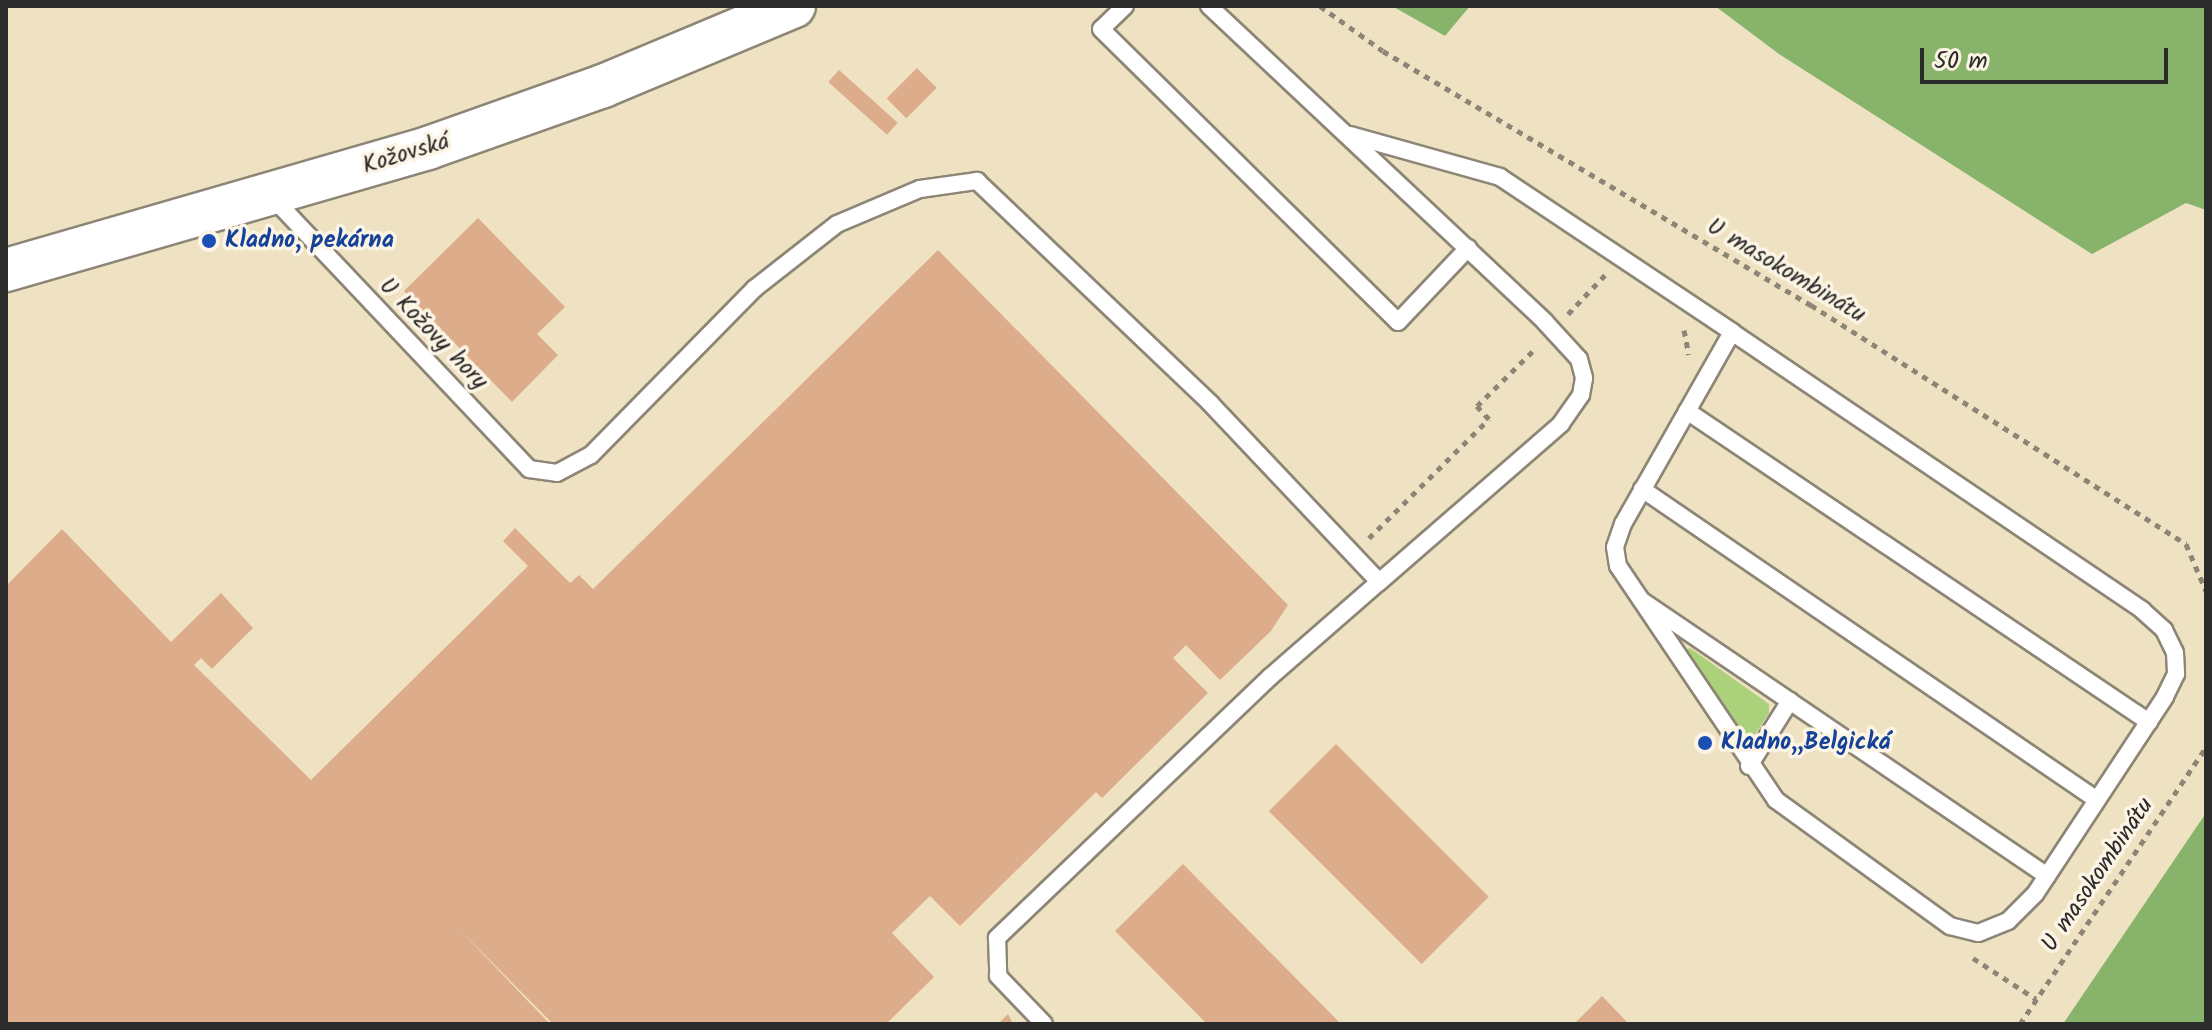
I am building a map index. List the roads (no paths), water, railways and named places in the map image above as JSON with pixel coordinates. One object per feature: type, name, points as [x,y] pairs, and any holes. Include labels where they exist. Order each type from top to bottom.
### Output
[{"type":"street","name":"Kožovská","points":[[6,270],[271,196],[532,113],[794,6]]},
{"type":"lane","points":[[1125,6],[1101,29],[1398,322],[1468,248]]},
{"type":"lane","points":[[1044,1024],[998,976],[997,938],[1270,677],[1561,424],[1581,395],[1584,378],[1579,359],[1468,248],[1209,6]]},
{"type":"lane","points":[[1350,135],[1500,177],[1732,332],[2164,630],[2175,653],[2176,674],[2149,722],[2047,876],[2008,921],[1978,933],[1950,926],[1776,800],[1749,766],[1634,595],[1618,566],[1615,547],[1642,489],[1732,332]]},
{"type":"lane","name":"U Kožovy hory","points":[[271,196],[529,469],[557,473],[591,455],[754,289],[837,224],[920,189],[977,181],[1210,403],[1379,582]]},
{"type":"lane","points":[[1687,411],[2149,722]]},
{"type":"lane","points":[[1642,489],[2097,800]]},
{"type":"lane","points":[[1634,595],[2047,876]]},
{"type":"lane","points":[[1749,766],[1790,701]]},
{"type":"place","name":"Kladno, pekárna","points":[[209,241]]},
{"type":"place","name":"Kladno,,Belgická","points":[[1705,743]]}]
